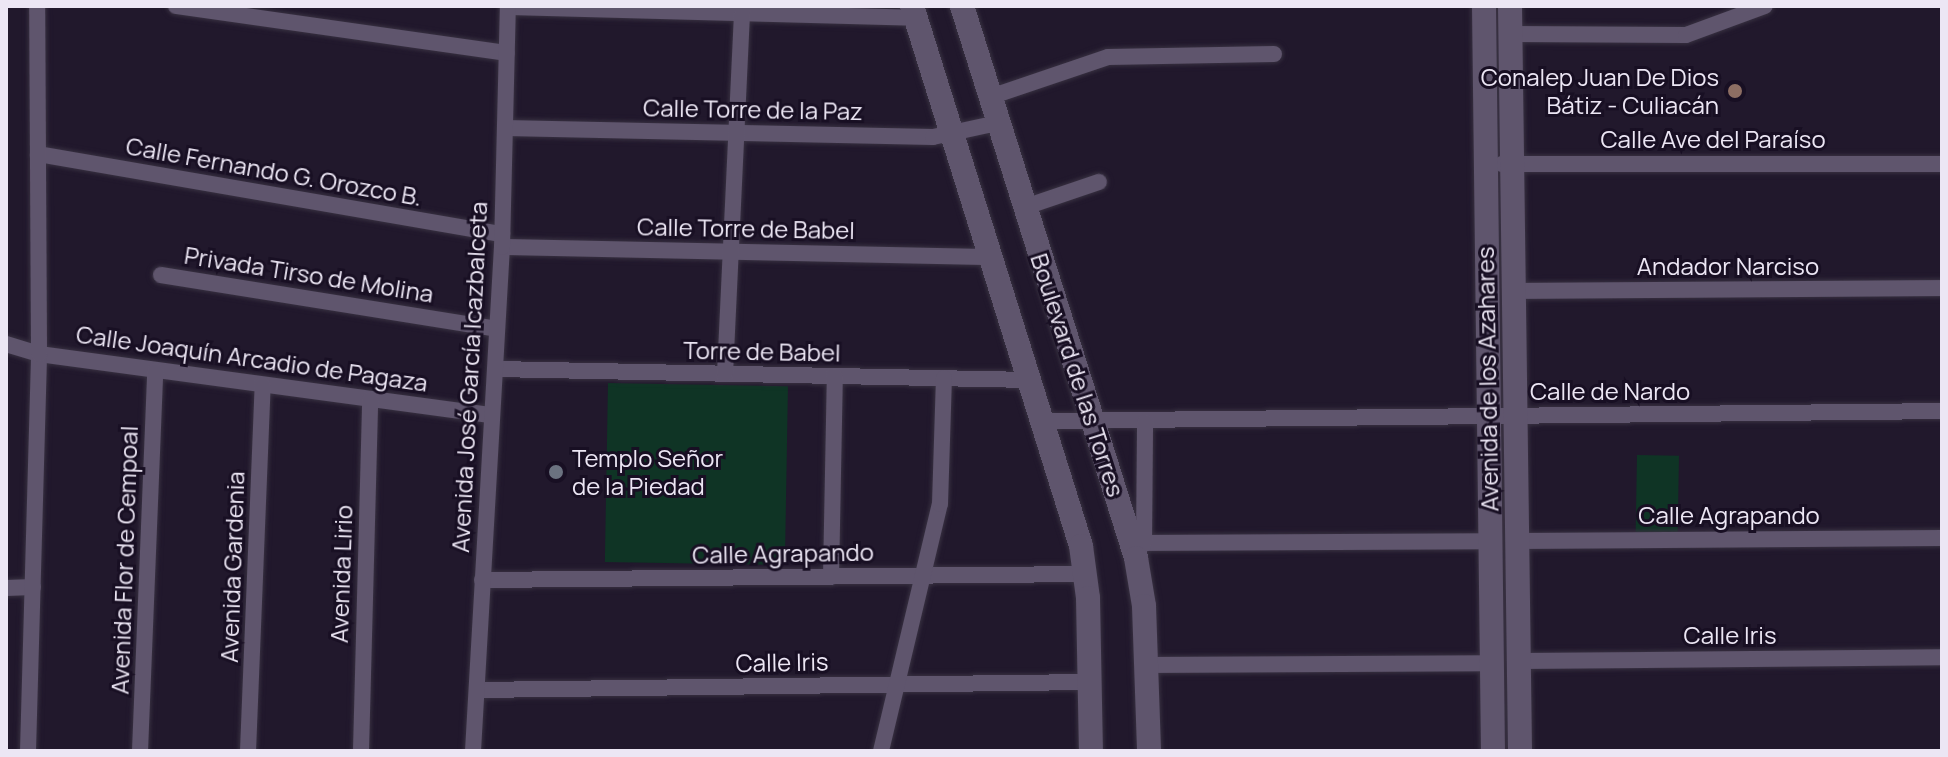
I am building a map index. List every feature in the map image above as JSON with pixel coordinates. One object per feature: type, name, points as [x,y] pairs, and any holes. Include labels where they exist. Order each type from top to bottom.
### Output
[{"type":"street","points":[[28,751],[39,354],[37,6]]},
{"type":"street","points":[[176,6],[507,53]]},
{"type":"street","name":"Boulevard de las Torres","points":[[962,6],[1093,423],[1138,543],[1144,606],[1143,665],[1149,751]]},
{"type":"street","name":"Avenida de los Azahares","points":[[1484,6],[1489,663],[1493,751]]},
{"type":"street","name":"Avenida de los Azahares","points":[[1510,6],[1520,751]]},
{"type":"street","points":[[508,7],[742,13],[914,12]]},
{"type":"street","name":"Avenida José García Icazbalceta","points":[[473,751],[496,369],[508,7]]},
{"type":"street","points":[[1511,34],[1686,35],[1756,8]]},
{"type":"street","name":"Boulevard de las Torres","points":[[914,12],[1085,574],[1091,751]]},
{"type":"street","points":[[725,374],[742,13]]},
{"type":"street","points":[[990,97],[1108,57],[1274,54]]},
{"type":"street","name":"Calle Torre de la Paz","points":[[505,128],[951,134],[998,123]]},
{"type":"street","name":"Calle Fernando G. Orozco B.","points":[[38,154],[502,241]]},
{"type":"street","name":"Calle Ave del Paraíso","points":[[1485,164],[1942,164]]},
{"type":"street","points":[[1025,207],[1099,182]]},
{"type":"street","name":"Calle Torre de Babel","points":[[502,241],[731,252],[989,257]]},
{"type":"street","name":"Privada Tirso de Molina","points":[[161,275],[497,329]]},
{"type":"street","name":"Andador Narciso","points":[[1514,291],[1942,288]]},
{"type":"street","name":"Calle Joaquín Arcadio de Pagaza","points":[[6,344],[39,354],[155,371],[492,415]]},
{"type":"street","name":"Torre de Babel","points":[[496,369],[1028,380]]},
{"type":"street","name":"Avenida Flor de Cempoal","points":[[140,751],[155,371]]},
{"type":"street","points":[[831,577],[835,376]]},
{"type":"street","points":[[881,751],[942,489],[944,378]]},
{"type":"street","name":"Avenida Gardenia","points":[[248,751],[263,385]]},
{"type":"street","name":"Avenida Lirio","points":[[361,751],[370,399]]},
{"type":"street","name":"Calle de Nardo","points":[[1039,421],[1093,423],[1942,411]]},
{"type":"street","points":[[1145,422],[1138,543],[1489,541]]},
{"type":"street","name":"Calle Agrapando","points":[[1517,541],[1942,538]]},
{"type":"street","name":"Calle Agrapando","points":[[482,580],[1085,574]]},
{"type":"street","points":[[6,588],[33,587]]},
{"type":"street","name":"Calle Iris","points":[[1519,661],[1942,657]]},
{"type":"street","points":[[1143,665],[1489,663]]},
{"type":"street","name":"Calle Iris","points":[[477,690],[1088,682]]},
{"type":"green space","points":[[608,383],[788,386],[785,565],[605,562]]},
{"type":"green space","points":[[1637,455],[1679,456],[1678,533],[1636,532]]},
{"type":"place","name":"Conalep Juan De Dios Bátiz - Culiacán","points":[[1735,91]]},
{"type":"place","name":"Templo Señor de la Piedad","points":[[556,472]]}]
